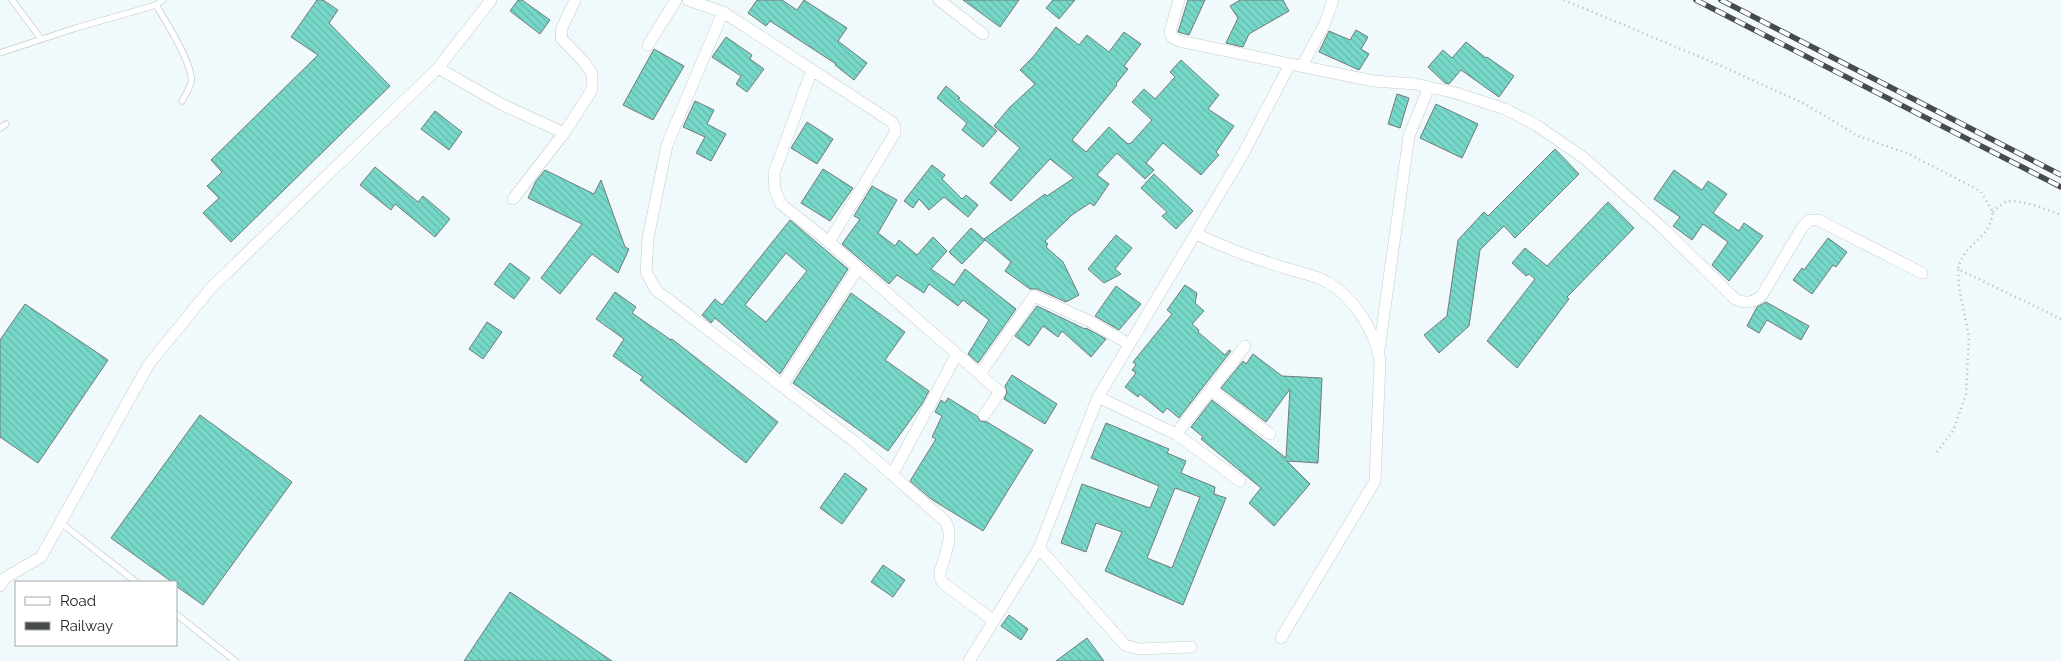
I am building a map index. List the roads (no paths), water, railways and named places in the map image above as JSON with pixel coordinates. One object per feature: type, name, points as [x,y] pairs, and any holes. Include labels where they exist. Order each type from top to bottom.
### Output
[{"type":"street","points":[[0,586],[5,578],[41,557],[149,364],[211,288],[438,68],[492,0]]},
{"type":"street","points":[[512,199],[564,133],[592,90],[592,74],[585,63],[561,38],[562,28],[575,0]]},
{"type":"street","points":[[648,45],[676,0]]},
{"type":"street","points":[[688,0],[723,12],[892,122],[895,133],[829,242]]},
{"type":"street","points":[[939,0],[983,34]]},
{"type":"street","points":[[1179,0],[1170,32],[1172,36],[1180,41],[1373,81],[1415,84],[1456,93],[1505,109],[1536,125],[1603,174],[1666,230],[1735,299],[1744,303],[1754,302],[1762,295],[1803,226],[1810,220],[1818,220],[1922,273]]},
{"type":"street","points":[[1302,66],[1327,18],[1333,0]]},
{"type":"street","points":[[723,12],[667,145],[648,238],[646,272],[656,290],[855,442],[946,522],[950,538],[940,578],[944,584],[994,621]]},
{"type":"street","points":[[969,661],[1039,548],[1098,396],[1243,154],[1290,64]]},
{"type":"street","points":[[438,68],[501,104],[564,133]]},
{"type":"street","points":[[812,70],[774,173],[775,190],[781,204],[829,242],[1000,392],[984,415]]},
{"type":"street","points":[[1378,352],[1409,136],[1429,87]]},
{"type":"street","points":[[1196,234],[1243,254],[1327,282],[1340,290],[1362,315],[1371,332],[1380,361],[1375,481],[1281,638]]},
{"type":"street","points":[[782,386],[858,268]]},
{"type":"street","points":[[980,374],[1034,296],[1089,321],[1130,344]]},
{"type":"street","points":[[1176,434],[1212,391],[1245,346]]},
{"type":"street","points":[[892,475],[957,354]]},
{"type":"street","points":[[1212,391],[1270,434]]},
{"type":"street","points":[[1098,396],[1176,434],[1240,481]]},
{"type":"street","points":[[1039,548],[1125,645],[1139,649],[1191,647]]},
{"type":"lane","points":[[12,0],[41,39]]},
{"type":"lane","points":[[0,53],[156,5],[163,0]]},
{"type":"lane","points":[[156,5],[171,28],[186,62],[191,82],[182,101]]},
{"type":"lane","points":[[0,128],[6,124]]},
{"type":"lane","points":[[61,523],[135,581]]},
{"type":"lane","points":[[178,616],[235,661]]},
{"type":"railway","points":[[1696,0],[2061,187]]},
{"type":"railway","points":[[1721,0],[2061,175]]}]
